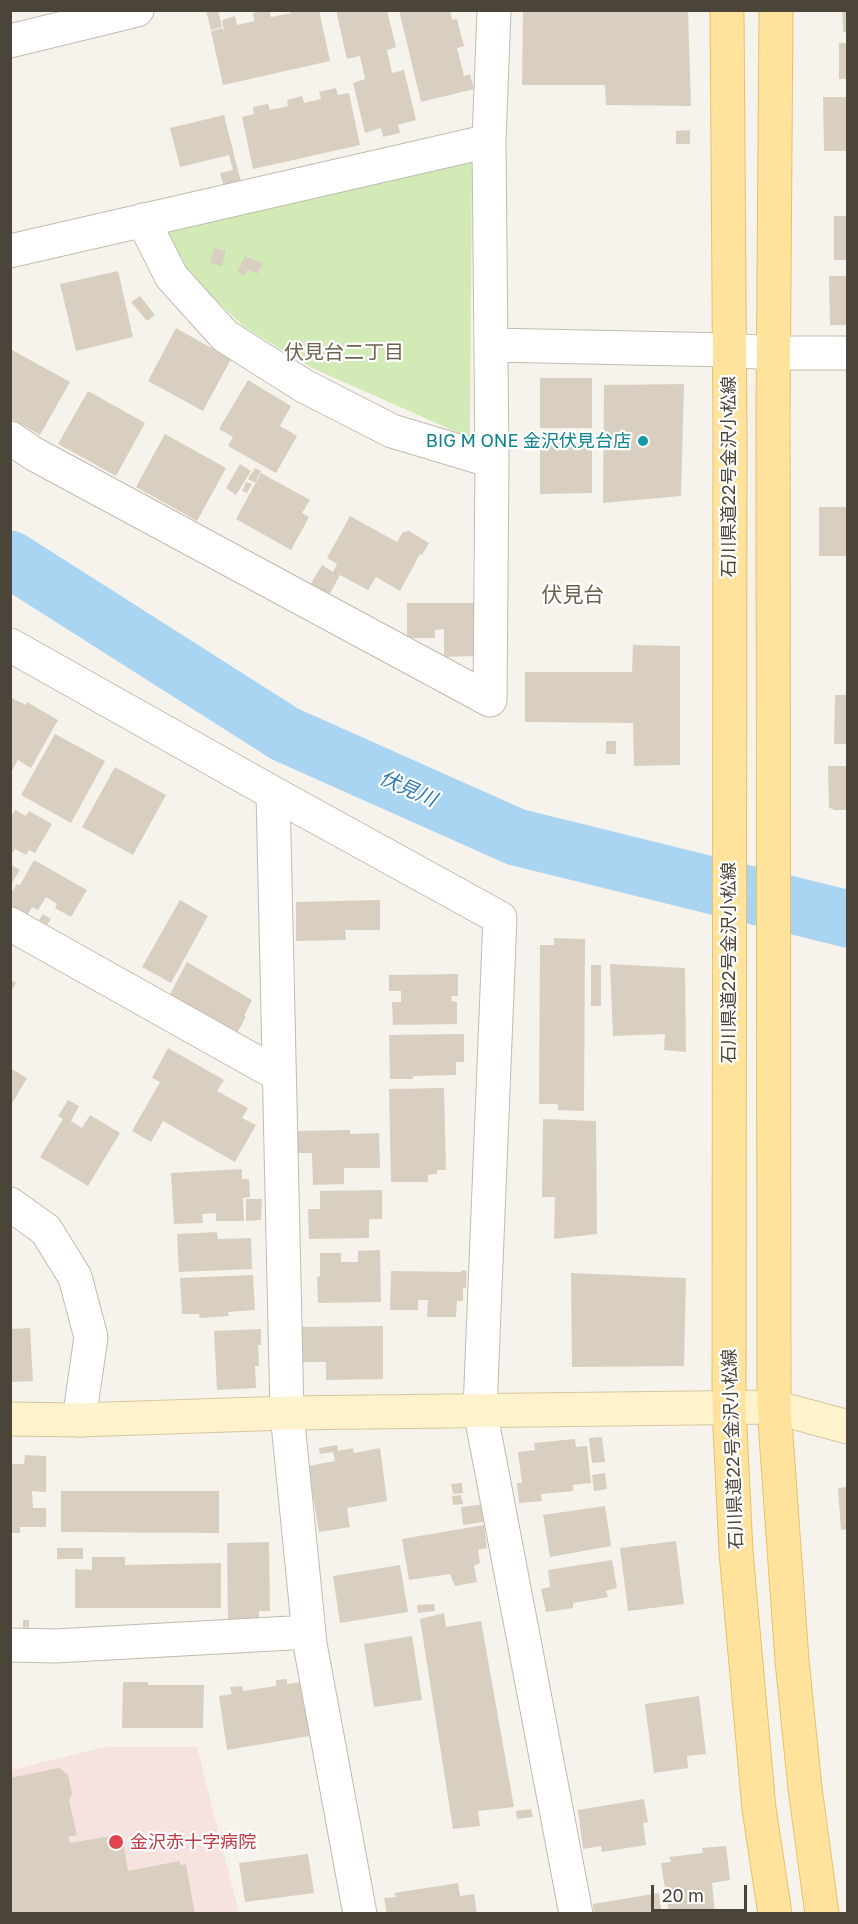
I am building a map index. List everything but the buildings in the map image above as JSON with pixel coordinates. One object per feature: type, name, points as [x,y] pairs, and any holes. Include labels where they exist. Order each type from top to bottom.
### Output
[{"type":"main road","name":"石川県道22号金沢小松線","points":[[727,10],[729,1407],[736,1552],[758,1797],[775,1914]]},
{"type":"main road","points":[[776,10],[773,353],[774,1407],[794,1672],[805,1788],[822,1914]]},
{"type":"street","points":[[10,41],[137,10]]},
{"type":"street","points":[[10,438],[34,454],[490,700],[492,345],[489,141],[494,10]]},
{"type":"street","points":[[10,251],[489,141]]},
{"type":"street","points":[[143,220],[171,276],[225,336],[304,386],[392,431],[492,461]]},
{"type":"street","points":[[492,345],[848,353]]},
{"type":"street","points":[[10,645],[500,918],[480,1410],[576,1914]]},
{"type":"street","points":[[273,793],[287,1413],[309,1632],[360,1914]]},
{"type":"street","points":[[10,924],[279,1075]]},
{"type":"street","points":[[10,1204],[46,1230],[75,1277],[91,1337],[79,1420]]},
{"type":"street","points":[[10,1419],[79,1420],[287,1413],[774,1407],[848,1427]]},
{"type":"street","points":[[10,1645],[56,1646],[309,1632]]},
{"type":"shaded area","name":"金沢赤十字病院","points":[[106,1747],[197,1747],[239,1913],[11,1913],[10,1770]]},
{"type":"green space","points":[[472,158],[470,438],[310,367],[243,326],[190,275],[163,226]]},
{"type":"waterway","name":"伏見川","points":[[10,559],[285,734],[516,837],[848,919]]},
{"type":"place","name":"BIG M ONE 金沢伏見台店","points":[[643,441]]},
{"type":"place","name":"金沢赤十字病院","points":[[116,1842]]},
{"type":"district","name":"伏見台二丁目","points":[[344,353]]},
{"type":"district","name":"伏見台","points":[[573,595]]}]
